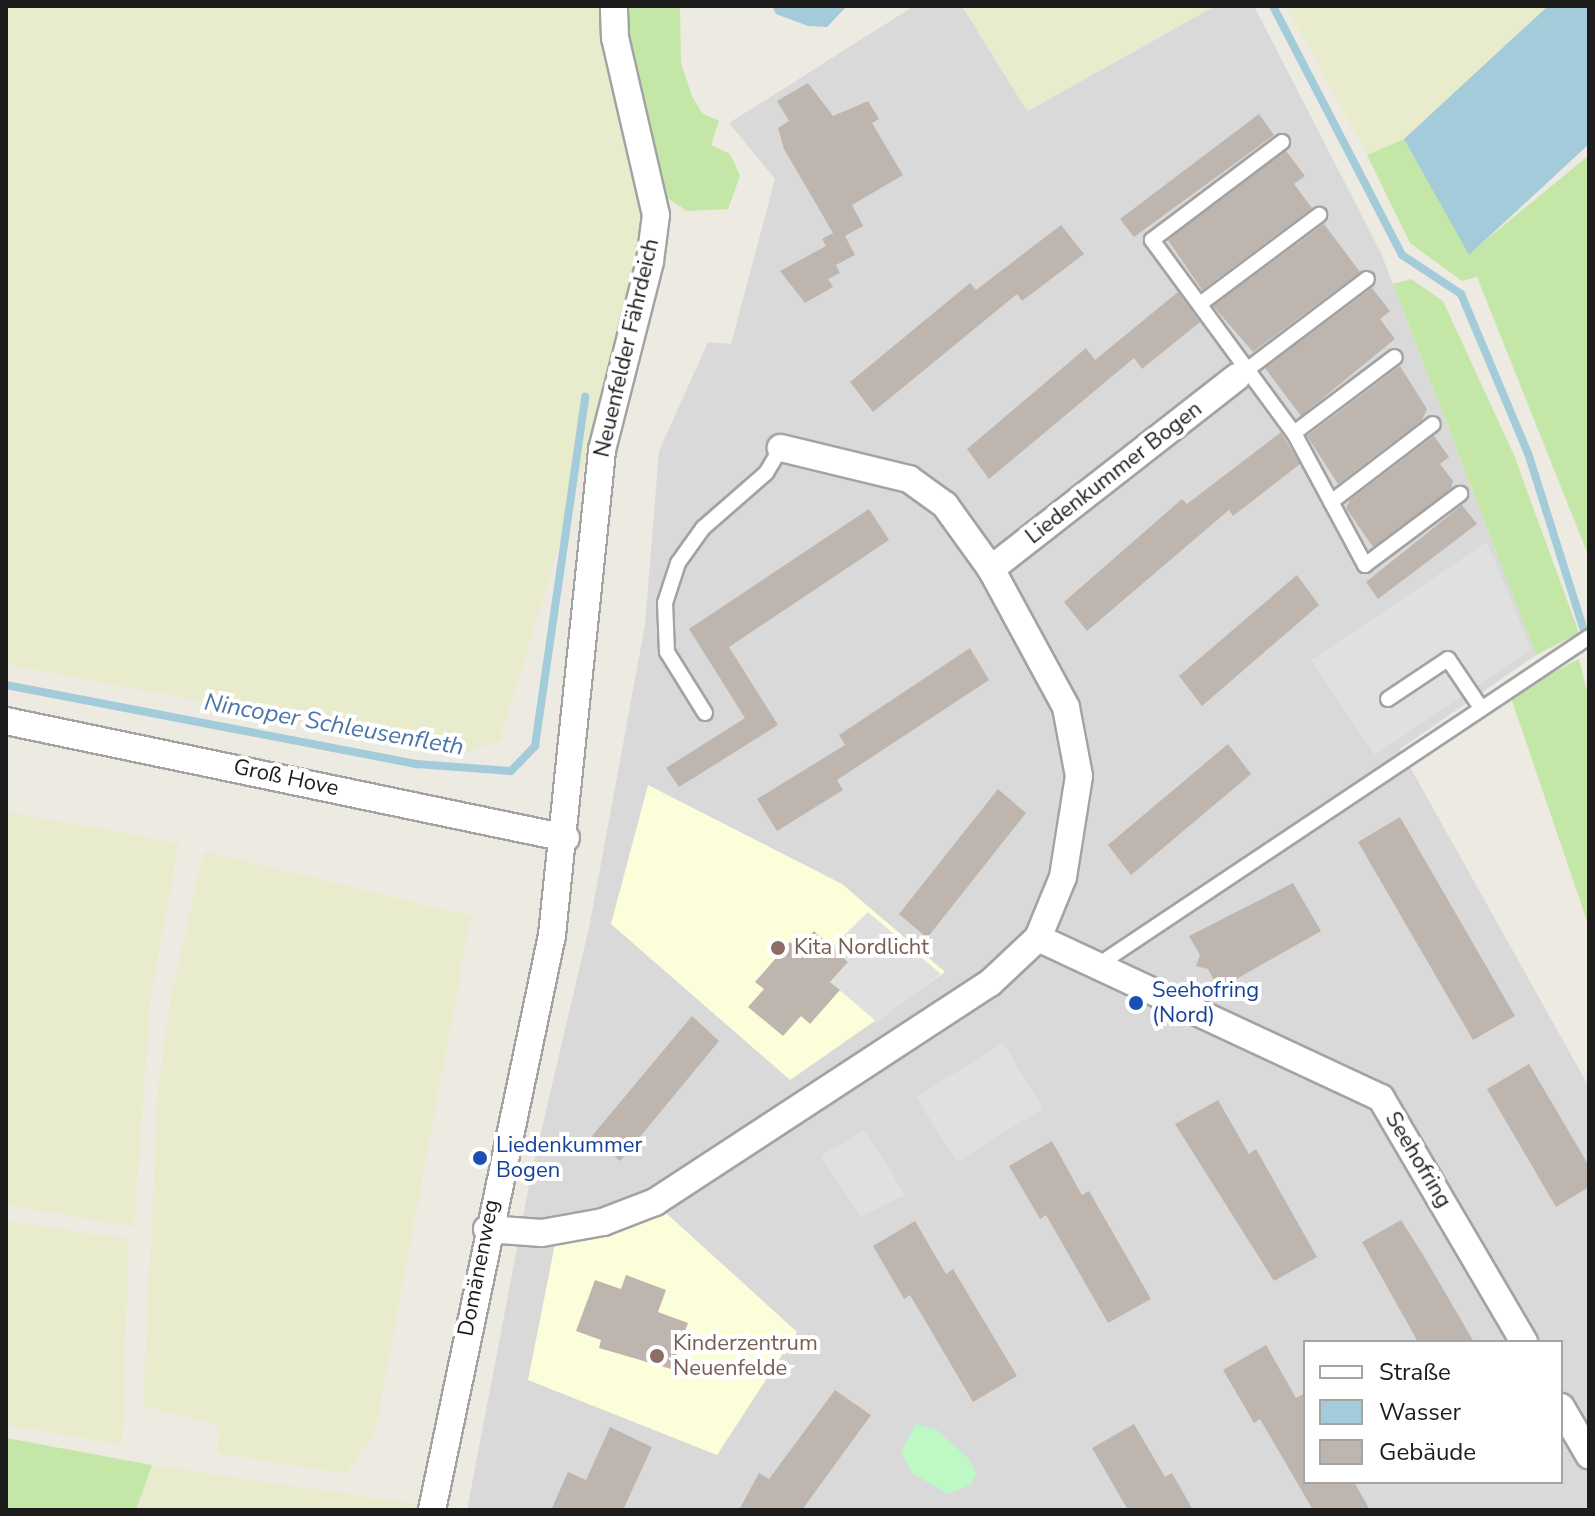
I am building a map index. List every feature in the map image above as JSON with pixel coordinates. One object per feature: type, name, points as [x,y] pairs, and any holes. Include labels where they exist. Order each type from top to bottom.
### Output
[{"type":"street","name":"Neuenfelder Fährdeich","points":[[566,838],[602,450],[650,261],[656,215],[615,38],[614,6]]},
{"type":"street","name":"Liedenkummer Bogen","points":[[991,569],[1241,374]]},
{"type":"street","points":[[487,1229],[542,1233],[603,1222],[655,1202],[990,983],[1038,938],[1063,877],[1079,776],[1066,707],[991,569],[945,505],[909,479],[781,448]]},
{"type":"street","name":"Groß Hove","points":[[6,721],[566,838]]},
{"type":"street","name":"Domänenweg","points":[[432,1510],[487,1229],[552,935],[566,838]]},
{"type":"street","name":"Seehofring","points":[[1038,938],[1381,1098],[1523,1340]]},
{"type":"street","points":[[1563,1410],[1589,1455]]},
{"type":"lane","points":[[1282,142],[1152,240],[1200,304],[1241,374],[1294,433],[1365,565],[1460,494]]},
{"type":"lane","points":[[1200,304],[1319,215]]},
{"type":"lane","points":[[1241,374],[1367,279]]},
{"type":"lane","points":[[1294,433],[1395,357]]},
{"type":"lane","points":[[1331,502],[1433,424]]},
{"type":"lane","points":[[705,713],[667,652],[665,603],[678,563],[703,528],[766,473],[781,448]]},
{"type":"lane","points":[[1098,965],[1479,705],[1568,647],[1589,637]]},
{"type":"lane","points":[[1388,699],[1448,659],[1479,705]]},
{"type":"shaded area","points":[[6,6],[602,6],[603,39],[644,223],[586,456],[500,740],[467,752],[6,664]]},
{"type":"shaded area","points":[[914,6],[962,6],[1028,111],[1215,6],[1254,6],[1381,253],[1536,655],[1400,749],[1589,1087],[1589,1510],[467,1510],[531,1175],[590,923],[645,625],[659,451],[708,342],[731,344],[775,179],[729,123]]},
{"type":"shaded area","points":[[962,6],[1215,6],[1027,111]]},
{"type":"shaded area","points":[[1286,6],[1548,6],[1404,139],[1367,155]]},
{"type":"shaded area","points":[[1487,542],[1531,649],[1375,755],[1311,660]]},
{"type":"shaded area","name":"Kita Nordlicht","points":[[648,785],[842,884],[945,972],[790,1080],[611,924]]},
{"type":"shaded area","points":[[6,812],[179,843],[151,993],[134,1227],[6,1205]]},
{"type":"shaded area","points":[[204,851],[471,916],[375,1433],[346,1474],[218,1453],[217,1424],[143,1406],[158,1088],[171,996]]},
{"type":"shaded area","points":[[868,912],[941,974],[877,1022],[830,982],[848,962],[832,947]]},
{"type":"shaded area","points":[[1003,1043],[1043,1108],[957,1162],[916,1097]]},
{"type":"shaded area","points":[[865,1130],[905,1195],[860,1217],[820,1156]]},
{"type":"shaded area","name":"Kinderzentrum Neuenfelde","points":[[666,1213],[797,1332],[717,1455],[528,1380],[555,1244]]},
{"type":"shaded area","points":[[6,1221],[129,1239],[122,1445],[6,1425]]},
{"type":"shaded area","points":[[152,1465],[414,1504],[415,1510],[136,1510]]},
{"type":"green space","points":[[626,6],[680,6],[681,63],[692,96],[702,113],[719,121],[711,145],[730,154],[740,176],[728,209],[687,211],[663,195],[637,92]]},
{"type":"green space","points":[[1404,139],[1469,254],[1589,155],[1589,557],[1477,277],[1462,281],[1410,243],[1367,155]]},
{"type":"green space","points":[[1411,279],[1443,301],[1514,455],[1579,633],[1536,655],[1393,284]]},
{"type":"green space","points":[[1579,659],[1589,699],[1589,927],[1510,695]]},
{"type":"green space","points":[[916,1424],[937,1430],[970,1460],[976,1474],[970,1485],[948,1494],[912,1473],[901,1453]]},
{"type":"green space","points":[[6,1438],[152,1465],[136,1510],[6,1510]]},
{"type":"water","points":[[772,6],[847,6],[827,27],[808,26],[776,14]]},
{"type":"water","points":[[1548,6],[1589,6],[1589,144],[1469,255],[1404,139]]},
{"type":"building","points":[[808,83],[833,116],[868,101],[879,119],[872,123],[903,175],[852,205],[863,226],[845,236],[855,255],[836,265],[840,273],[828,279],[833,287],[805,303],[780,271],[826,246],[822,239],[833,233],[784,149],[778,128],[789,121],[777,101]]},
{"type":"building","points":[[1259,114],[1274,135],[1134,237],[1120,219]]},
{"type":"building","points":[[1286,151],[1305,176],[1294,184],[1312,208],[1202,290],[1168,240]]},
{"type":"building","points":[[1324,224],[1360,272],[1253,352],[1213,306]]},
{"type":"building","points":[[1061,225],[1084,254],[1022,301],[1017,294],[873,412],[850,382],[970,283],[976,290]]},
{"type":"building","points":[[1372,288],[1390,311],[1380,319],[1395,339],[1301,416],[1265,368]]},
{"type":"building","points":[[1178,292],[1200,322],[1142,369],[1134,358],[989,479],[967,449],[1086,348],[1095,360]]},
{"type":"building","points":[[1400,366],[1427,409],[1422,420],[1338,484],[1307,436]]},
{"type":"building","points":[[1281,432],[1300,464],[1233,516],[1229,510],[1087,631],[1064,602],[1182,499],[1187,504]]},
{"type":"building","points":[[1434,436],[1449,457],[1440,464],[1453,481],[1451,489],[1373,547],[1346,508],[1350,500]]},
{"type":"building","points":[[1462,505],[1477,524],[1378,599],[1366,582]]},
{"type":"building","points":[[869,509],[889,540],[729,647],[778,725],[679,787],[666,768],[745,718],[689,629]]},
{"type":"building","points":[[1297,575],[1319,605],[1202,706],[1179,676]]},
{"type":"building","points":[[970,648],[989,680],[837,780],[843,790],[777,831],[757,799],[845,745],[839,735]]},
{"type":"building","points":[[1228,744],[1251,774],[1131,875],[1108,845]]},
{"type":"building","points":[[998,789],[1026,813],[927,938],[899,914]]},
{"type":"building","points":[[1400,817],[1515,1016],[1473,1040],[1358,842]]},
{"type":"building","points":[[1293,883],[1321,931],[1219,989],[1208,969],[1196,966],[1200,955],[1189,936]]},
{"type":"building","points":[[814,931],[848,962],[830,982],[840,990],[810,1024],[801,1016],[783,1036],[748,1007],[764,989],[755,982],[790,942],[798,950]]},
{"type":"building","points":[[692,1016],[719,1041],[620,1161],[592,1136]]},
{"type":"building","points":[[1529,1064],[1589,1166],[1589,1187],[1556,1207],[1487,1089]]},
{"type":"building","points":[[1218,1100],[1249,1154],[1256,1149],[1317,1257],[1274,1281],[1175,1124]]},
{"type":"building","points":[[1052,1141],[1082,1195],[1089,1191],[1151,1299],[1108,1323],[1046,1215],[1040,1219],[1009,1166]]},
{"type":"building","points":[[1401,1220],[1473,1340],[1417,1340],[1362,1242]]},
{"type":"building","points":[[915,1221],[946,1274],[953,1269],[1017,1376],[973,1402],[910,1295],[904,1299],[873,1246]]},
{"type":"building","points":[[626,1275],[666,1290],[658,1312],[688,1323],[671,1369],[599,1348],[601,1340],[576,1331],[595,1280],[621,1289]]},
{"type":"building","points":[[1266,1345],[1296,1398],[1303,1394],[1303,1484],[1355,1484],[1370,1510],[1313,1510],[1260,1419],[1254,1423],[1223,1370]]},
{"type":"building","points":[[835,1390],[871,1415],[802,1510],[739,1510],[759,1473],[769,1479]]},
{"type":"building","points":[[1134,1424],[1165,1477],[1172,1473],[1193,1510],[1128,1510],[1092,1448]]},
{"type":"building","points":[[610,1427],[652,1447],[623,1510],[551,1510],[568,1472],[586,1480]]},
{"type":"waterway","points":[[1273,6],[1402,255],[1461,294],[1528,453],[1589,647]]},
{"type":"waterway","name":"Nincoper Schleusenfleth","points":[[6,685],[417,764],[511,771],[535,746],[585,397]]},
{"type":"place","name":"Kita Nordlicht","points":[[778,948]]},
{"type":"place","name":"Seehofring (Nord)","points":[[1136,1003]]},
{"type":"place","name":"Liedenkummer Bogen","points":[[480,1158]]},
{"type":"place","name":"Kinderzentrum Neuenfelde","points":[[657,1356]]}]
